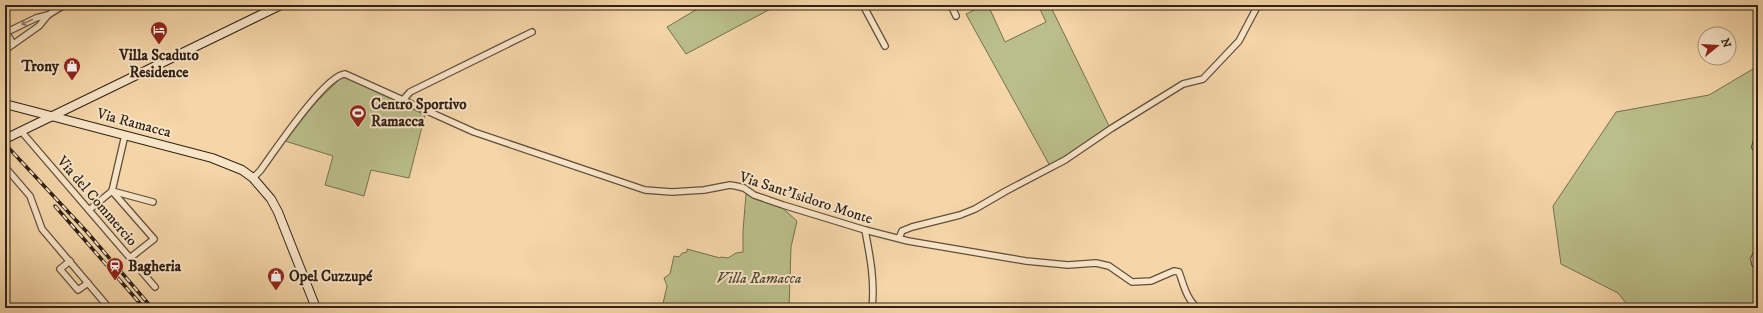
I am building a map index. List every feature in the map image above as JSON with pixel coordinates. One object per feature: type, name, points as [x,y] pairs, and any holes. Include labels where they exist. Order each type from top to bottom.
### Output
[{"type":"main road","points":[[5,139],[281,5]]},
{"type":"main road","name":"Via Ramacca","points":[[5,104],[212,158],[242,170],[253,178],[267,194],[278,212],[316,308]]},
{"type":"street","points":[[13,44],[6,33],[36,18],[48,15],[64,5]]},
{"type":"street","points":[[863,5],[885,46]]},
{"type":"street","points":[[951,5],[956,16]]},
{"type":"street","points":[[899,238],[902,231],[912,226],[975,209],[1065,160],[1112,128],[1183,84],[1203,79],[1239,41],[1258,5]]},
{"type":"street","points":[[5,50],[39,26],[48,15]]},
{"type":"street","points":[[403,100],[410,92],[532,32]]},
{"type":"street","name":"Via Sant'Isidoro Monte","points":[[253,178],[260,171],[301,114],[340,74],[349,75],[474,132],[645,190],[666,192],[704,190],[730,185],[744,188],[754,195],[783,205],[865,230],[899,238],[1026,261],[1068,265],[1096,263],[1109,266],[1132,282],[1151,280],[1174,271],[1180,272],[1194,305],[1198,308]]},
{"type":"street","name":"Via del Commercio","points":[[21,131],[155,287]]},
{"type":"street","points":[[89,210],[112,191],[125,135]]},
{"type":"street","points":[[1758,136],[1755,147],[1758,150]]},
{"type":"street","points":[[5,167],[30,196],[42,229],[109,308]]},
{"type":"street","points":[[112,191],[153,202]]},
{"type":"street","points":[[112,191],[154,239],[130,258]]},
{"type":"street","points":[[865,230],[873,274],[874,293],[872,308]]},
{"type":"street","points":[[1758,250],[1754,259],[1754,264],[1758,264]]},
{"type":"street","points":[[70,262],[60,269],[78,290],[88,282]]},
{"type":"green space","points":[[704,5],[778,5],[686,54],[667,27]]},
{"type":"green space","points":[[988,5],[1005,42],[1046,22],[1038,5],[1050,5],[1110,128],[1078,151],[1050,166],[966,14]]},
{"type":"green space","points":[[1758,66],[1758,308],[1630,308],[1618,293],[1561,264],[1553,206],[1616,112],[1709,95]]},
{"type":"green space","name":"Centro Sportivo Ramacca","points":[[342,77],[346,77],[425,115],[409,178],[371,170],[364,196],[325,185],[333,156],[285,141],[305,113]]},
{"type":"green space","name":"Villa Ramacca","points":[[746,194],[779,205],[797,221],[791,247],[789,308],[662,308],[667,286],[664,278],[670,274],[674,256],[679,257],[682,253],[687,252],[687,249],[720,258],[728,258],[736,253],[743,252]]},
{"type":"railway","points":[[5,144],[87,232],[152,308]]},
{"type":"railway","points":[[55,206],[144,308]]},
{"type":"place","name":"Villa Scaduto Residence","points":[[159,45]]},
{"type":"place","name":"Trony","points":[[72,81]]},
{"type":"place","name":"Centro Sportivo Ramacca","points":[[358,128]]},
{"type":"place","name":"Bagheria","points":[[115,281]]},
{"type":"place","name":"Opel Cuzzupé","points":[[276,291]]}]
